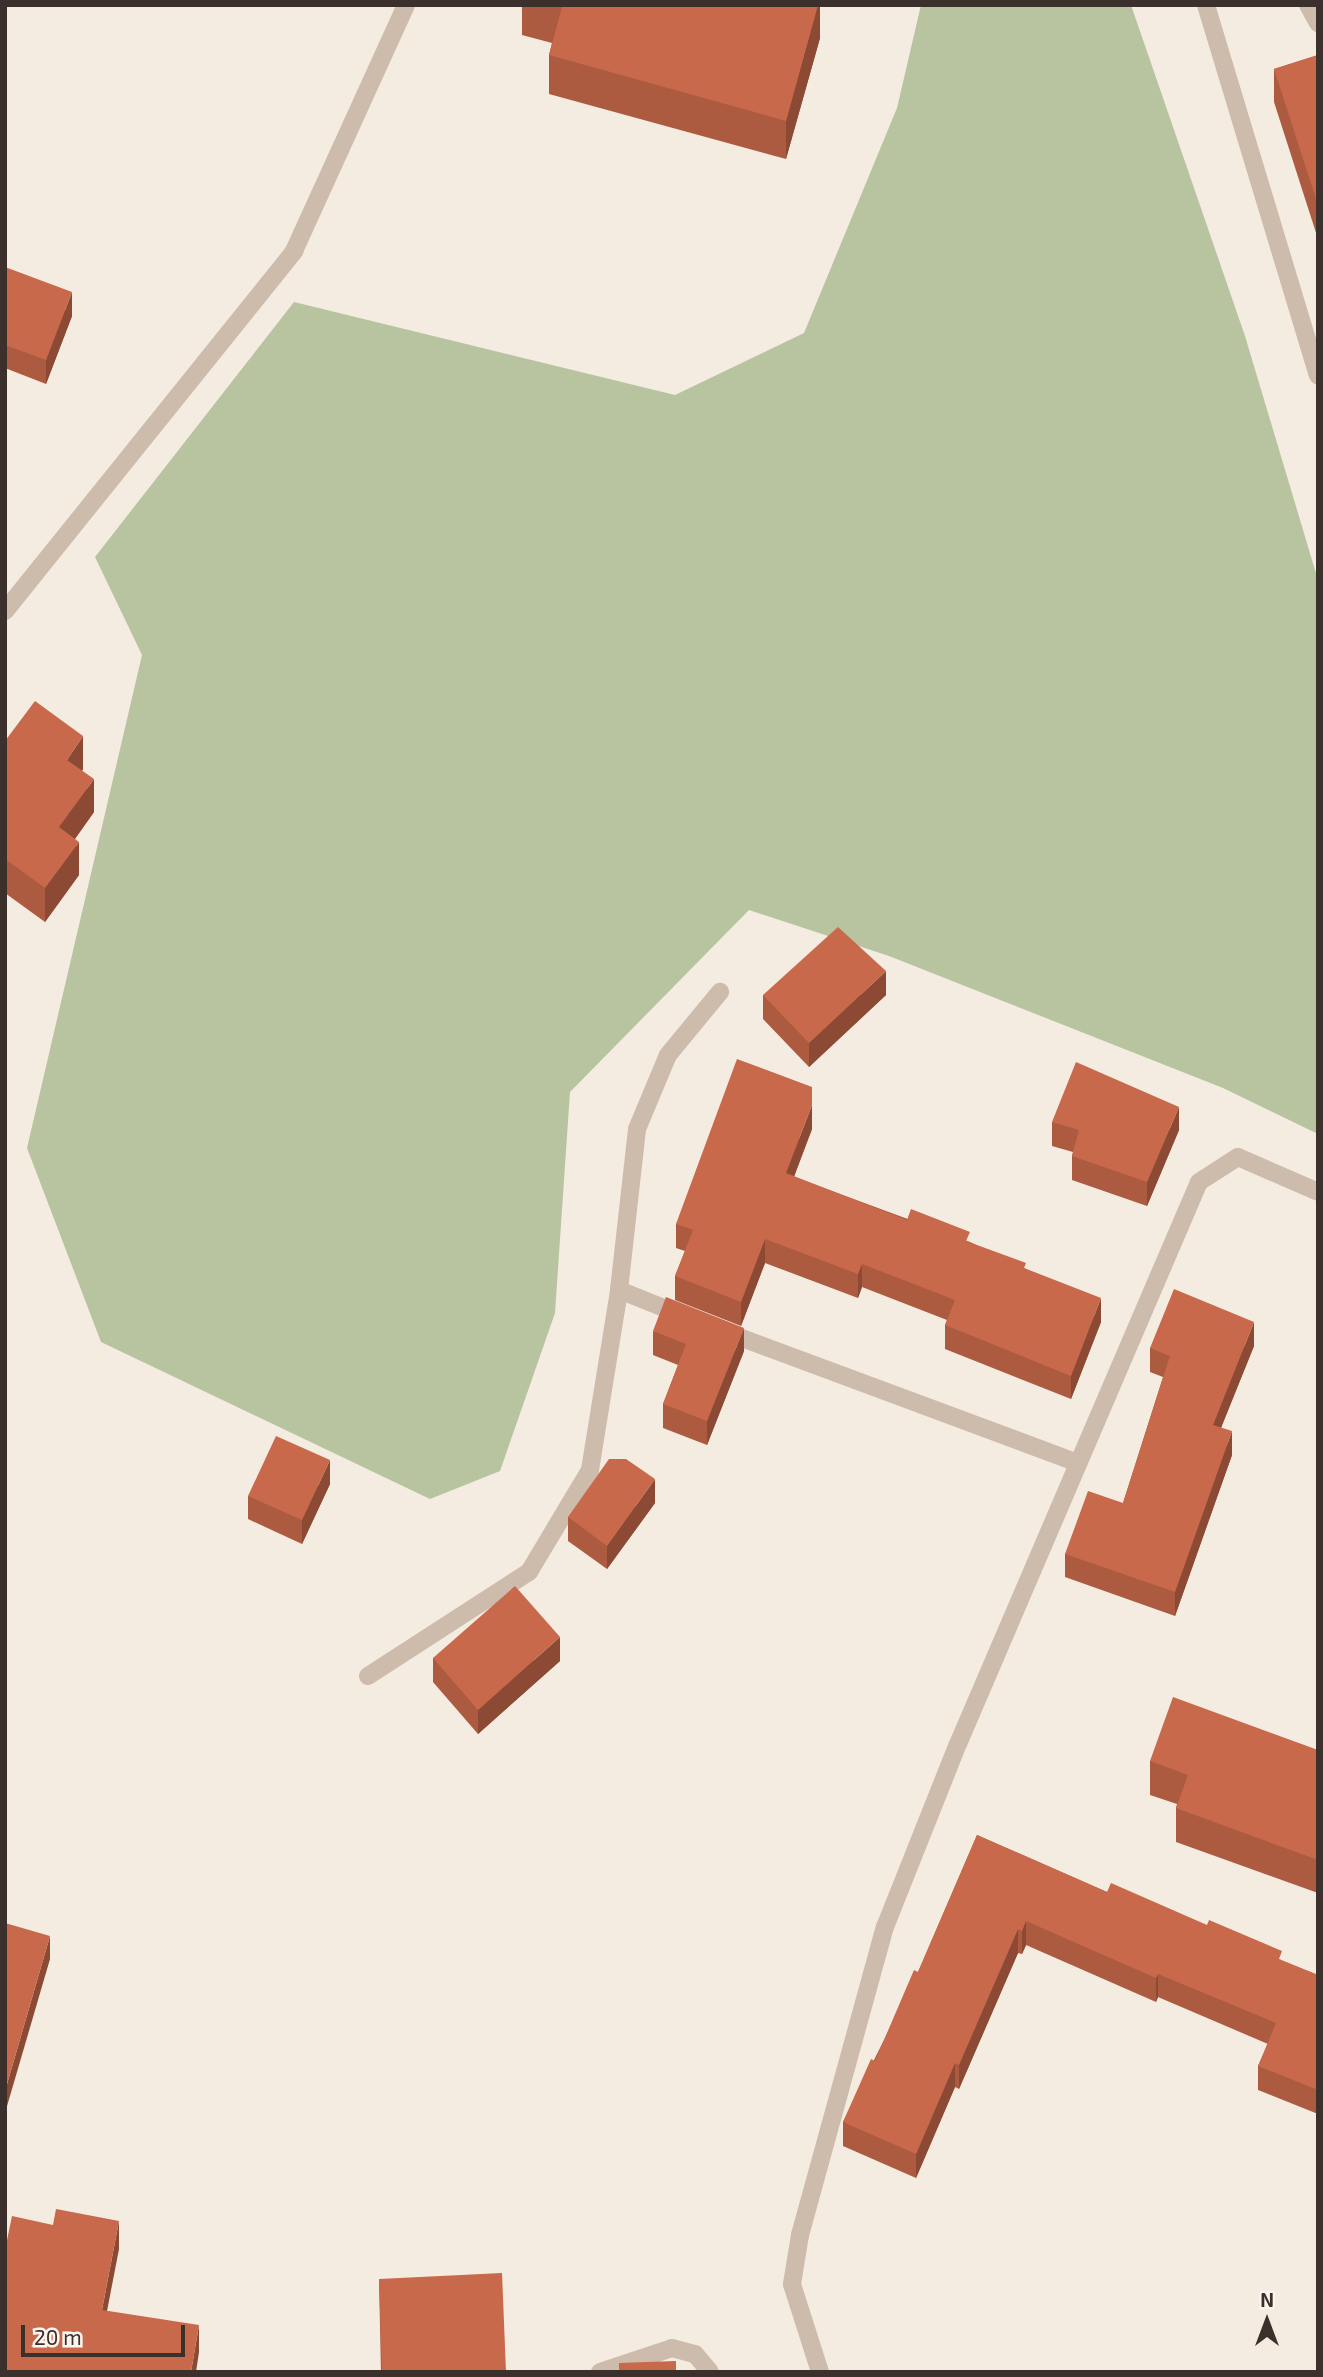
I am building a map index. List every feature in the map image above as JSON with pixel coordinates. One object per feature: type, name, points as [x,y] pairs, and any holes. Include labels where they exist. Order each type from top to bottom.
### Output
[{"type":"street","points":[[5,611],[294,251],[406,5]]},
{"type":"street","points":[[1206,5],[1318,375]]},
{"type":"street","points":[[1308,5],[1318,23]]},
{"type":"street","points":[[368,1676],[529,1572],[590,1470],[619,1290],[636,1129],[668,1055],[720,992]]},
{"type":"street","points":[[820,2372],[792,2284],[800,2235],[829,2121],[885,1927],[958,1744],[1199,1182],[1238,1157],[1318,1192]]},
{"type":"street","points":[[619,1290],[1078,1463]]},
{"type":"street","points":[[600,2372],[672,2348],[695,2354],[710,2372]]},
{"type":"green space","points":[[921,5],[1131,5],[1245,336],[1318,580],[1318,1134],[1223,1088],[889,956],[749,910],[570,1092],[555,1313],[500,1471],[430,1499],[101,1342],[27,1148],[142,655],[95,557],[294,302],[675,395],[804,333],[897,108]]},
{"type":"building","points":[[555,5],[818,5],[786,121],[549,55],[562,7]]},
{"type":"building","points":[[1318,55],[1318,205],[1274,69]]},
{"type":"building","points":[[5,267],[72,292],[46,360],[5,345]]},
{"type":"building","points":[[35,701],[83,736],[67,760],[94,779],[59,827],[79,842],[45,888],[5,859],[5,741]]},
{"type":"building","points":[[838,927],[886,971],[809,1043],[763,995]]},
{"type":"building","points":[[737,1059],[812,1087],[812,1105],[786,1173],[907,1220],[911,1209],[970,1232],[966,1241],[1026,1263],[1024,1268],[1101,1298],[1071,1376],[945,1325],[955,1300],[862,1264],[858,1274],[765,1239],[741,1302],[675,1276],[693,1230],[676,1224]]},
{"type":"building","points":[[1076,1062],[1179,1107],[1147,1182],[1072,1156],[1079,1130],[1052,1122]]},
{"type":"building","points":[[1174,1289],[1254,1322],[1213,1425],[1232,1431],[1175,1592],[1065,1554],[1088,1491],[1123,1503],[1170,1356],[1150,1348]]},
{"type":"building","points":[[666,1297],[744,1328],[707,1421],[663,1404],[686,1344],[653,1331]]},
{"type":"building","points":[[276,1436],[330,1460],[302,1520],[248,1496]]},
{"type":"building","points":[[609,1459],[626,1459],[655,1479],[607,1546],[568,1517]]},
{"type":"building","points":[[515,1586],[560,1637],[478,1710],[433,1658]]},
{"type":"building","points":[[1173,1697],[1318,1750],[1318,1860],[1176,1808],[1188,1775],[1150,1761]]},
{"type":"building","points":[[977,1835],[1107,1892],[1111,1883],[1207,1925],[1209,1920],[1282,1951],[1279,1959],[1318,1975],[1318,2090],[1258,2066],[1276,2023],[1158,1974],[1156,1978],[1026,1921],[1022,1931],[1018,1929],[959,2065],[955,2063],[916,2154],[843,2122],[871,2059],[875,2061],[914,1970],[918,1972]]},
{"type":"building","points":[[5,1923],[50,1936],[5,2091]]},
{"type":"building","points":[[56,2209],[119,2221],[102,2310],[199,2325],[191,2372],[5,2372],[5,2250],[12,2216],[53,2225]]},
{"type":"building","points":[[502,2273],[506,2372],[382,2372],[379,2279]]},
{"type":"building","points":[[676,2361],[676,2372],[619,2372],[619,2363]]}]
